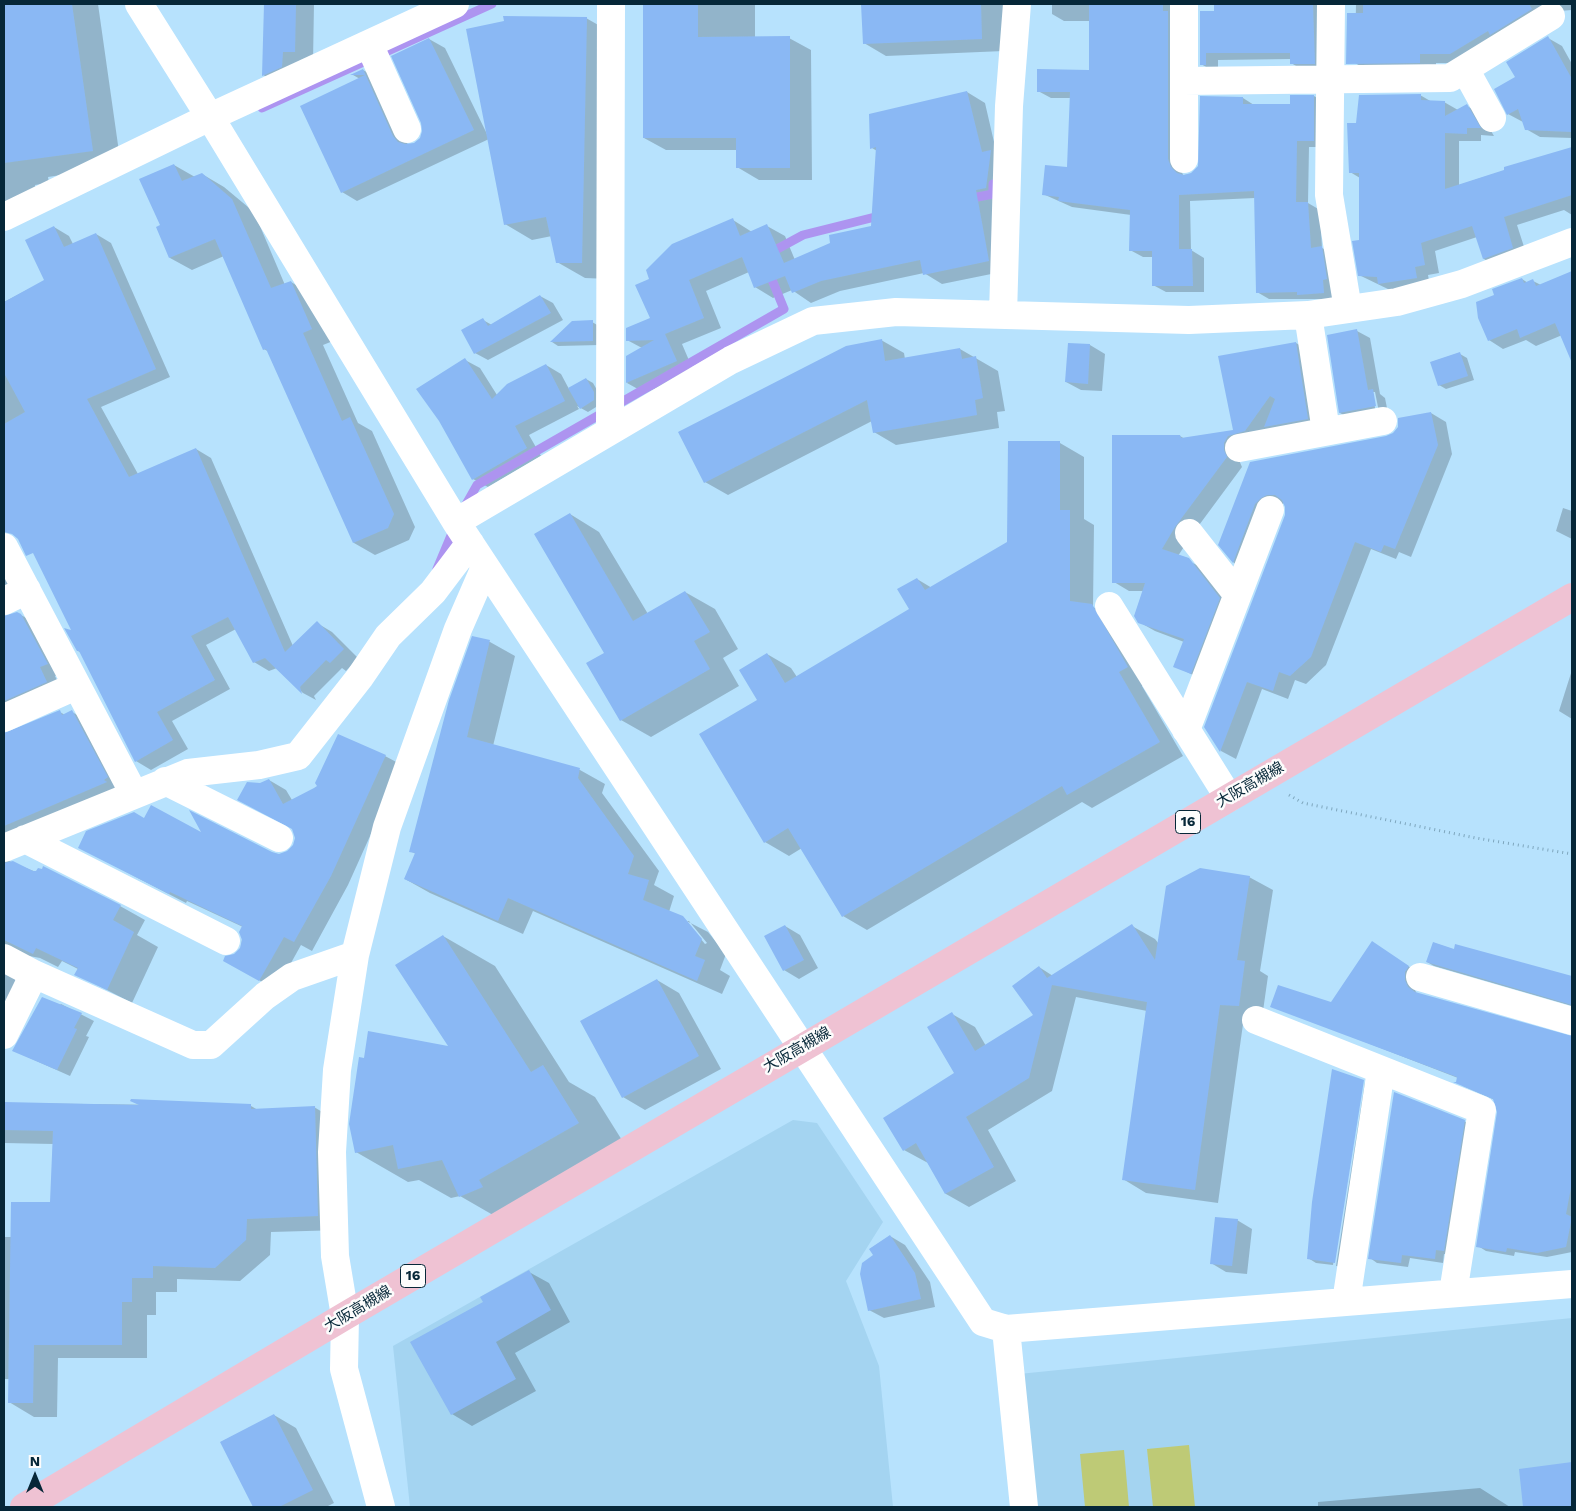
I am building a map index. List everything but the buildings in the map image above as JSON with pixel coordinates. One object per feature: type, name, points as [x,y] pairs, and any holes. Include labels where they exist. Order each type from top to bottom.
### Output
[{"type":"main road","name":"大阪高槻線","points":[[24,1507],[345,1316],[1572,597]]},
{"type":"street","points":[[139,4],[210,117],[463,533],[983,1322],[1006,1329],[1572,1284]]},
{"type":"street","points":[[4,217],[210,117],[456,4]]},
{"type":"street","points":[[610,416],[611,4]]},
{"type":"street","points":[[1003,315],[1009,106],[1016,4]]},
{"type":"street","points":[[1184,4],[1184,159]]},
{"type":"street","points":[[1331,4],[1329,195],[1348,309]]},
{"type":"street","points":[[1184,81],[1450,78],[1551,16]]},
{"type":"street","points":[[369,44],[407,129]]},
{"type":"street","points":[[1465,70],[1492,118]]},
{"type":"street","points":[[15,844],[188,773],[259,765],[298,756],[360,677],[388,636],[433,592],[463,533],[610,416],[813,321],[896,312],[1189,320],[1308,315],[1397,302],[1462,284],[1572,242]]},
{"type":"street","points":[[1308,315],[1326,432]]},
{"type":"street","points":[[1239,448],[1383,420]]},
{"type":"street","points":[[1186,730],[1270,510]]},
{"type":"street","points":[[1188,533],[1237,594]]},
{"type":"street","points":[[4,547],[15,595],[76,686],[134,794]]},
{"type":"street","points":[[381,1507],[344,1369],[345,1316],[335,1256],[332,1152],[337,1070],[355,955],[387,827],[458,630],[485,567]]},
{"type":"street","points":[[1108,606],[1229,798]]},
{"type":"street","points":[[4,718],[76,686]]},
{"type":"street","points":[[165,781],[279,838]]},
{"type":"street","points":[[15,844],[226,941]]},
{"type":"street","points":[[4,958],[34,974],[193,1045],[211,1045],[266,996],[292,977],[355,955]]},
{"type":"street","points":[[4,1035],[34,974]]},
{"type":"street","points":[[1420,977],[1572,1021]]},
{"type":"street","points":[[1256,1020],[1482,1110],[1453,1293]]},
{"type":"street","points":[[1346,1302],[1381,1070]]},
{"type":"street","points":[[1006,1329],[1024,1507]]},
{"type":"path","points":[[1264,778],[1303,803],[1476,838],[1572,854]]},
{"type":"shaded area","points":[[793,1120],[817,1123],[883,1222],[846,1281],[879,1366],[893,1507],[410,1507],[393,1346]]},
{"type":"shaded area","points":[[1572,1318],[1572,1507],[1032,1507],[1019,1374]]},
{"type":"green space","points":[[1189,1445],[1195,1507],[1153,1507],[1147,1449]]},
{"type":"green space","points":[[1124,1450],[1129,1507],[1085,1507],[1080,1454]]},
{"type":"waterway","points":[[262,108],[492,4]]},
{"type":"waterway","points":[[967,199],[993,194],[993,184]]},
{"type":"waterway","points":[[768,254],[803,235],[883,215]]},
{"type":"waterway","points":[[464,508],[477,485],[784,309],[768,270]]},
{"type":"waterway","points":[[437,569],[455,526]]}]
